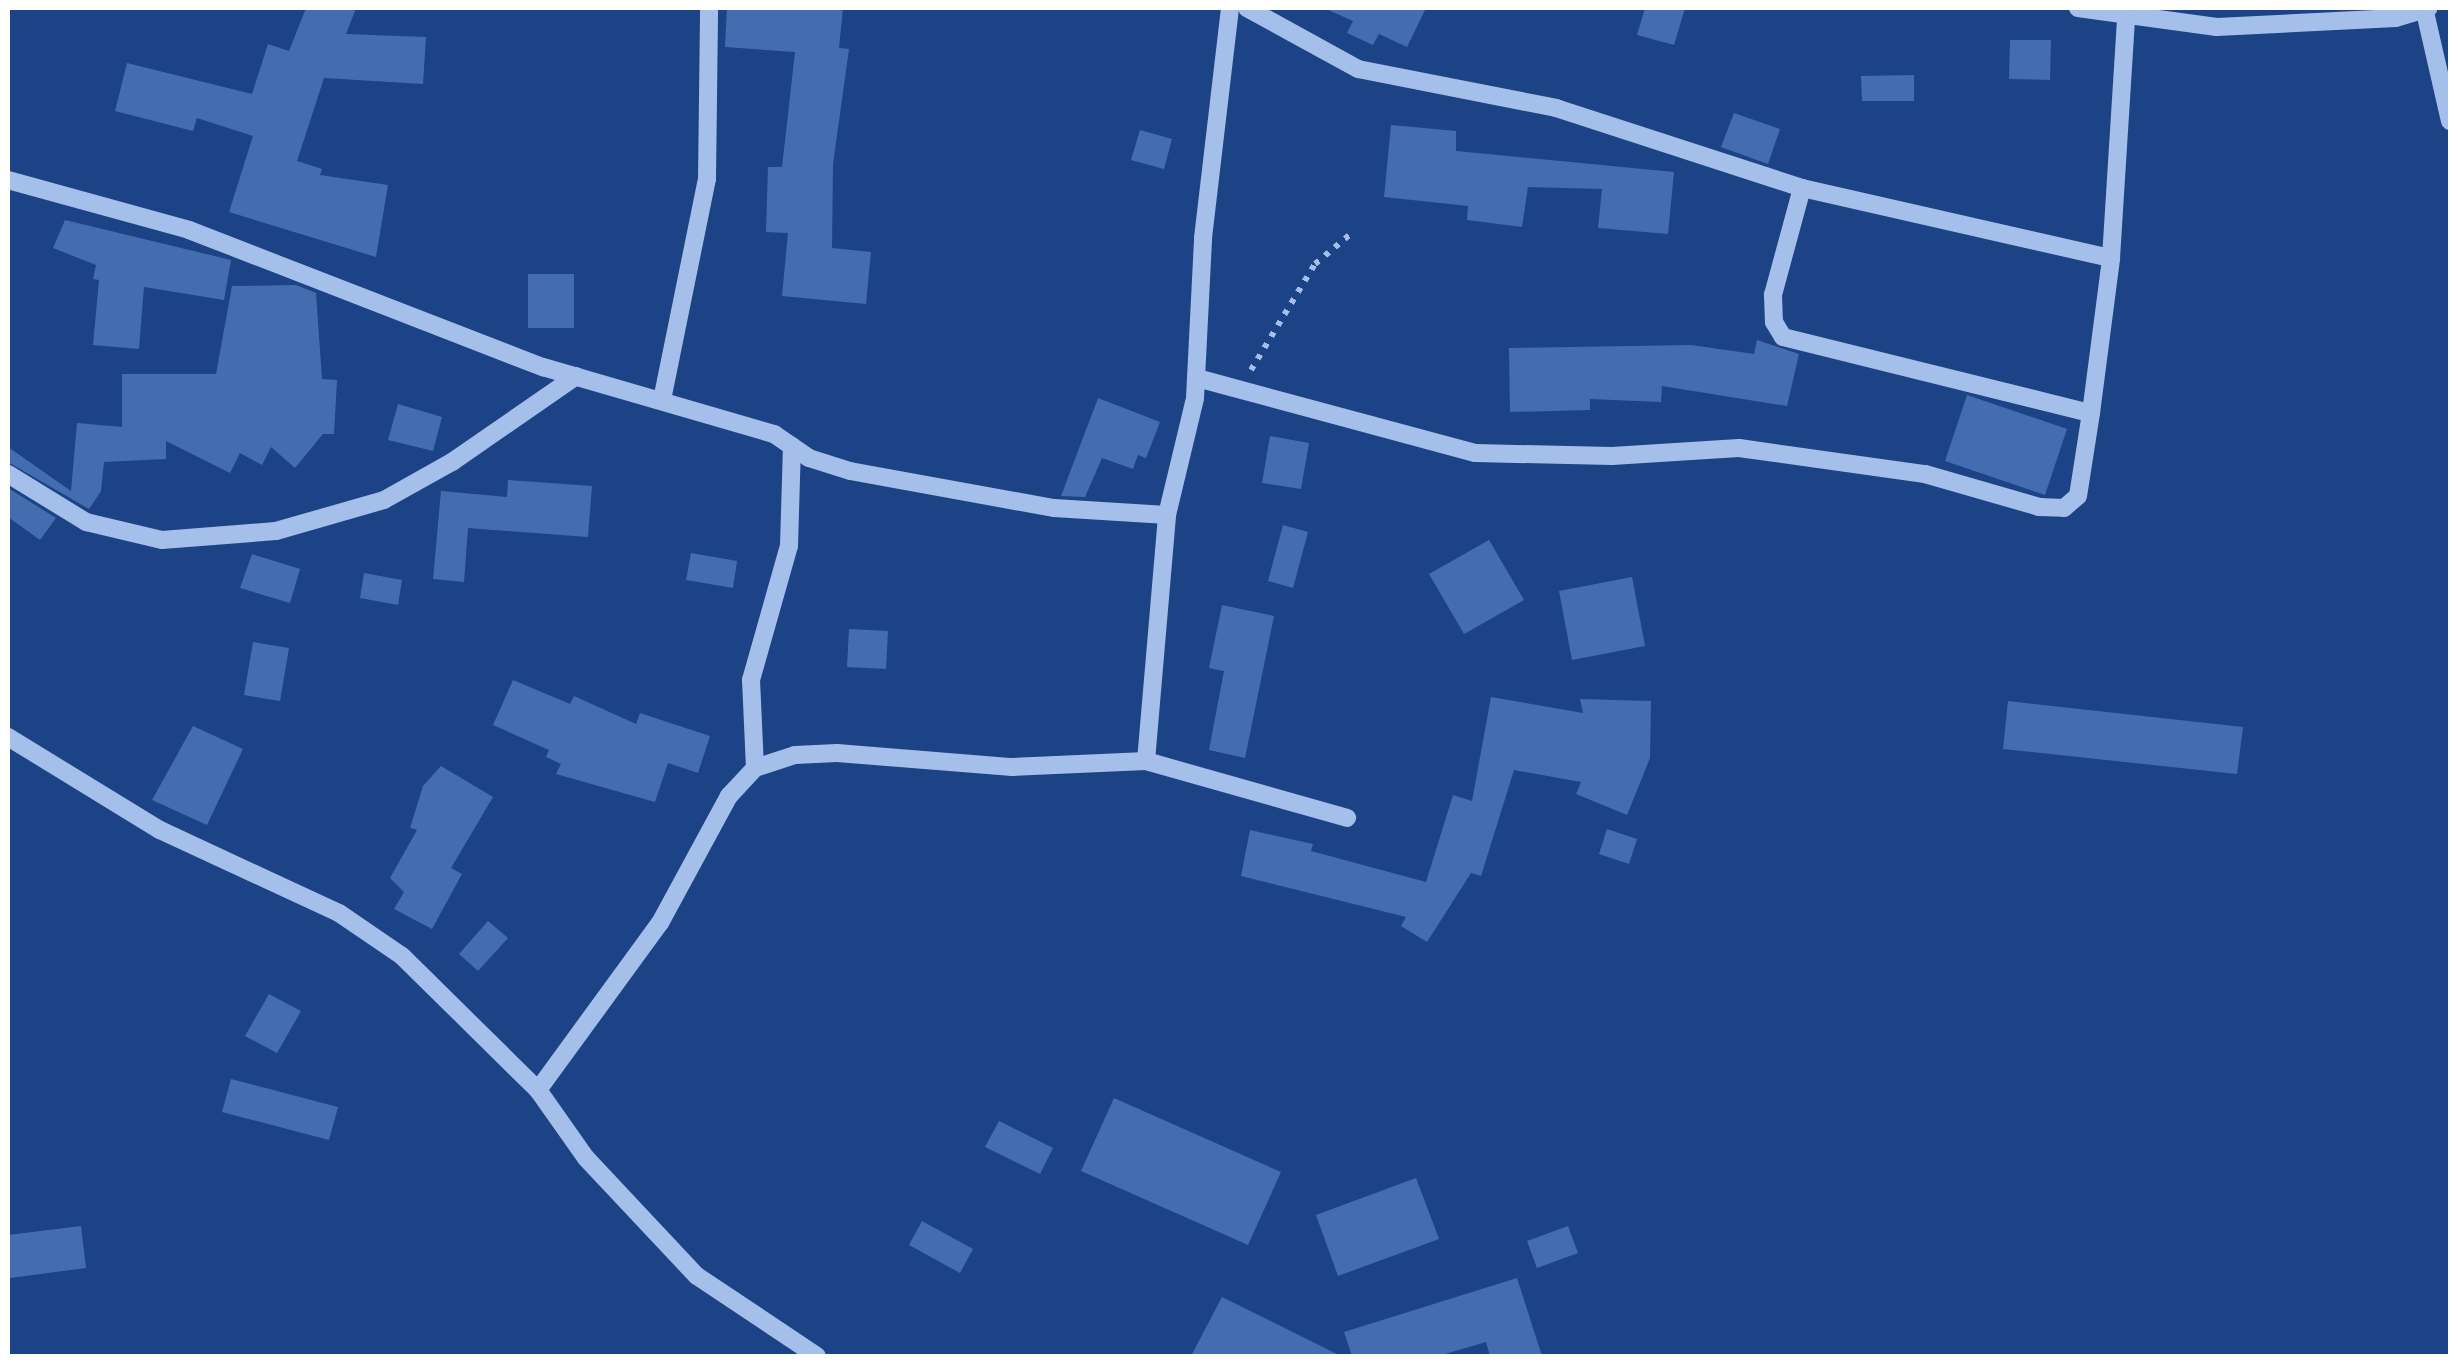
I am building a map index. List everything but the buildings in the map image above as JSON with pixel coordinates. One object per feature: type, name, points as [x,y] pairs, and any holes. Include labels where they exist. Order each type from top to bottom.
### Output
[{"type":"street","points":[[662,400],[707,179],[708,8]]},
{"type":"street","points":[[1146,761],[1166,514],[1197,378],[1203,238],[1230,8]]},
{"type":"street","points":[[1246,8],[1358,69],[1556,108],[1802,188],[2111,258]]},
{"type":"street","points":[[2078,8],[2218,28],[2427,10],[2450,121]]},
{"type":"street","points":[[1197,378],[1476,452],[1612,456],[1739,448],[1926,474],[2039,508],[2064,508],[2078,496],[2111,258],[2126,17]]},
{"type":"street","points":[[8,180],[189,230],[576,376],[774,434],[850,472],[922,479],[1054,508],[1166,514]]},
{"type":"street","points":[[1802,188],[1773,295],[1774,322],[1783,337],[2091,414]]},
{"type":"street","points":[[8,474],[86,522],[162,540],[276,531],[384,500],[452,462],[576,376]]},
{"type":"street","points":[[755,768],[751,680],[789,546],[792,446]]},
{"type":"street","points":[[8,736],[160,830],[355,924],[402,956],[538,1090],[586,1158],[697,1276],[817,1356]]},
{"type":"street","points":[[538,1090],[660,923],[729,796],[755,768],[795,755],[836,753],[1012,767],[1146,761],[1348,818]]},
{"type":"path","points":[[1239,390],[1315,264],[1353,232]]}]
